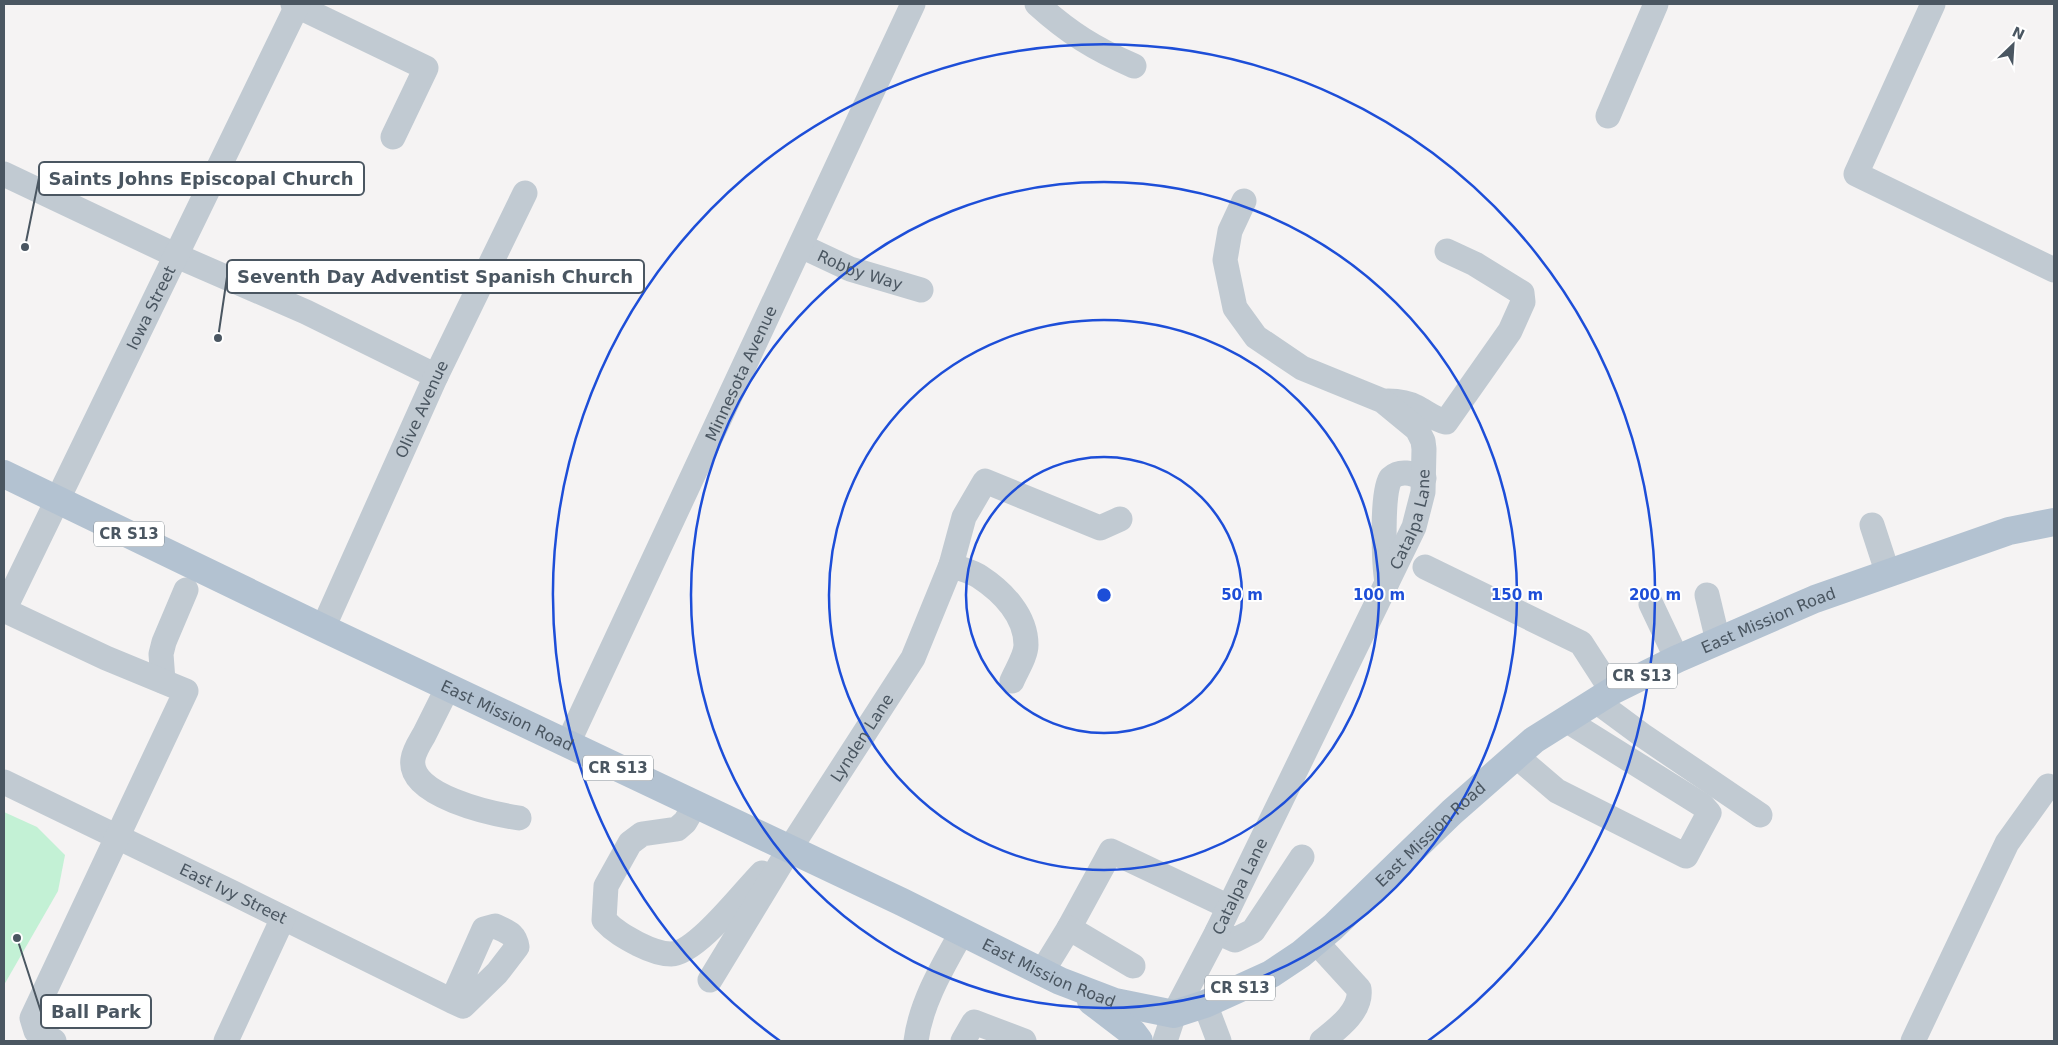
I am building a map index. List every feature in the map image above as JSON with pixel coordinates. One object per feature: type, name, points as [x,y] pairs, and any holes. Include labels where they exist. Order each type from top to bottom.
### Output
[{"type":"main road","name":"East Mission Road","points":[[4,474],[962,932],[1051,977],[1115,1002],[1174,1014],[1205,1004],[1271,974],[1316,942],[1452,812],[1534,740],[1604,696],[1678,659],[1816,599],[2009,531],[2054,522]]},
{"type":"main road","points":[[1051,977],[1105,1011],[1133,1033],[1139,1041]]},
{"type":"street","points":[[296,4],[426,68],[393,137]]},
{"type":"street","name":"Iowa Street","points":[[4,610],[177,256],[296,4]]},
{"type":"street","name":"Minnesota Avenue","points":[[568,743],[913,4]]},
{"type":"street","points":[[1037,4],[1058,24],[1100,52],[1134,66]]},
{"type":"street","points":[[1608,116],[1656,4]]},
{"type":"street","points":[[1933,4],[1856,174],[2054,270]]},
{"type":"street","points":[[4,174],[177,256],[306,312],[436,376]]},
{"type":"street","name":"Olive Avenue","points":[[323,628],[436,376],[525,193]]},
{"type":"street","name":"Catalpa Lane","points":[[1165,1041],[1174,1014],[1217,932],[1414,527],[1423,492],[1424,449],[1416,429],[1383,400],[1302,368],[1256,338],[1235,308],[1226,260],[1230,231],[1244,201]]},
{"type":"street","name":"Robby Way","points":[[801,246],[850,269],[921,290]]},
{"type":"street","points":[[1383,400],[1409,404],[1437,420],[1446,422],[1510,331],[1520,309],[1523,302],[1522,294],[1474,264],[1447,251]]},
{"type":"street","points":[[1387,582],[1384,548],[1385,500],[1389,482],[1392,477],[1402,473],[1424,478]]},
{"type":"street","name":"Lynden Lane","points":[[710,980],[785,848],[913,658],[951,565],[964,517],[985,480],[1100,528],[1120,519]]},
{"type":"street","points":[[1872,525],[1888,574]]},
{"type":"street","points":[[951,565],[978,576],[997,590],[1019,617],[1023,625],[1026,647],[1012,681]]},
{"type":"street","points":[[1425,567],[1580,643],[1604,696],[1642,735],[1760,814]]},
{"type":"street","points":[[163,681],[161,654],[186,590]]},
{"type":"street","points":[[1707,595],[1718,641]]},
{"type":"street","points":[[1651,604],[1678,659]]},
{"type":"street","points":[[4,610],[98,654],[186,691],[118,837],[65,944],[32,1018],[36,1031],[54,1041]]},
{"type":"street","points":[[448,687],[413,756],[414,772],[423,784],[455,801],[488,812],[519,818]]},
{"type":"street","points":[[1516,756],[1557,791],[1686,856],[1709,814],[1702,805],[1566,720]]},
{"type":"street","name":"East Ivy Street","points":[[4,782],[458,1004]]},
{"type":"street","points":[[1913,1041],[2007,843],[2052,786]]},
{"type":"street","points":[[695,805],[685,822],[677,829],[642,834],[630,843],[606,886],[604,920],[613,930],[651,950],[672,954],[689,947],[715,925],[785,848]]},
{"type":"street","points":[[1051,977],[1069,928],[1111,851],[1229,907]]},
{"type":"street","points":[[1217,932],[1235,940],[1253,931],[1302,857]]},
{"type":"street","points":[[226,1041],[283,918]]},
{"type":"street","points":[[1069,928],[1133,966]]},
{"type":"street","points":[[916,1041],[918,1028],[933,986],[962,932]]},
{"type":"street","points":[[1316,942],[1359,990],[1360,998],[1354,1010],[1338,1028],[1322,1041]]},
{"type":"street","points":[[1205,1004],[1220,1041]]},
{"type":"street","points":[[963,1041],[974,1022],[1024,1041]]},
{"type":"green space","points":[[4,812],[37,827],[65,855],[58,891],[4,985]]},
{"type":"place","name":"Saints Johns Episcopal Church","points":[[25,247]]},
{"type":"place","name":"Seventh Day Adventist Spanish Church","points":[[218,338]]},
{"type":"place","name":"Ball Park","points":[[17,938]]}]
